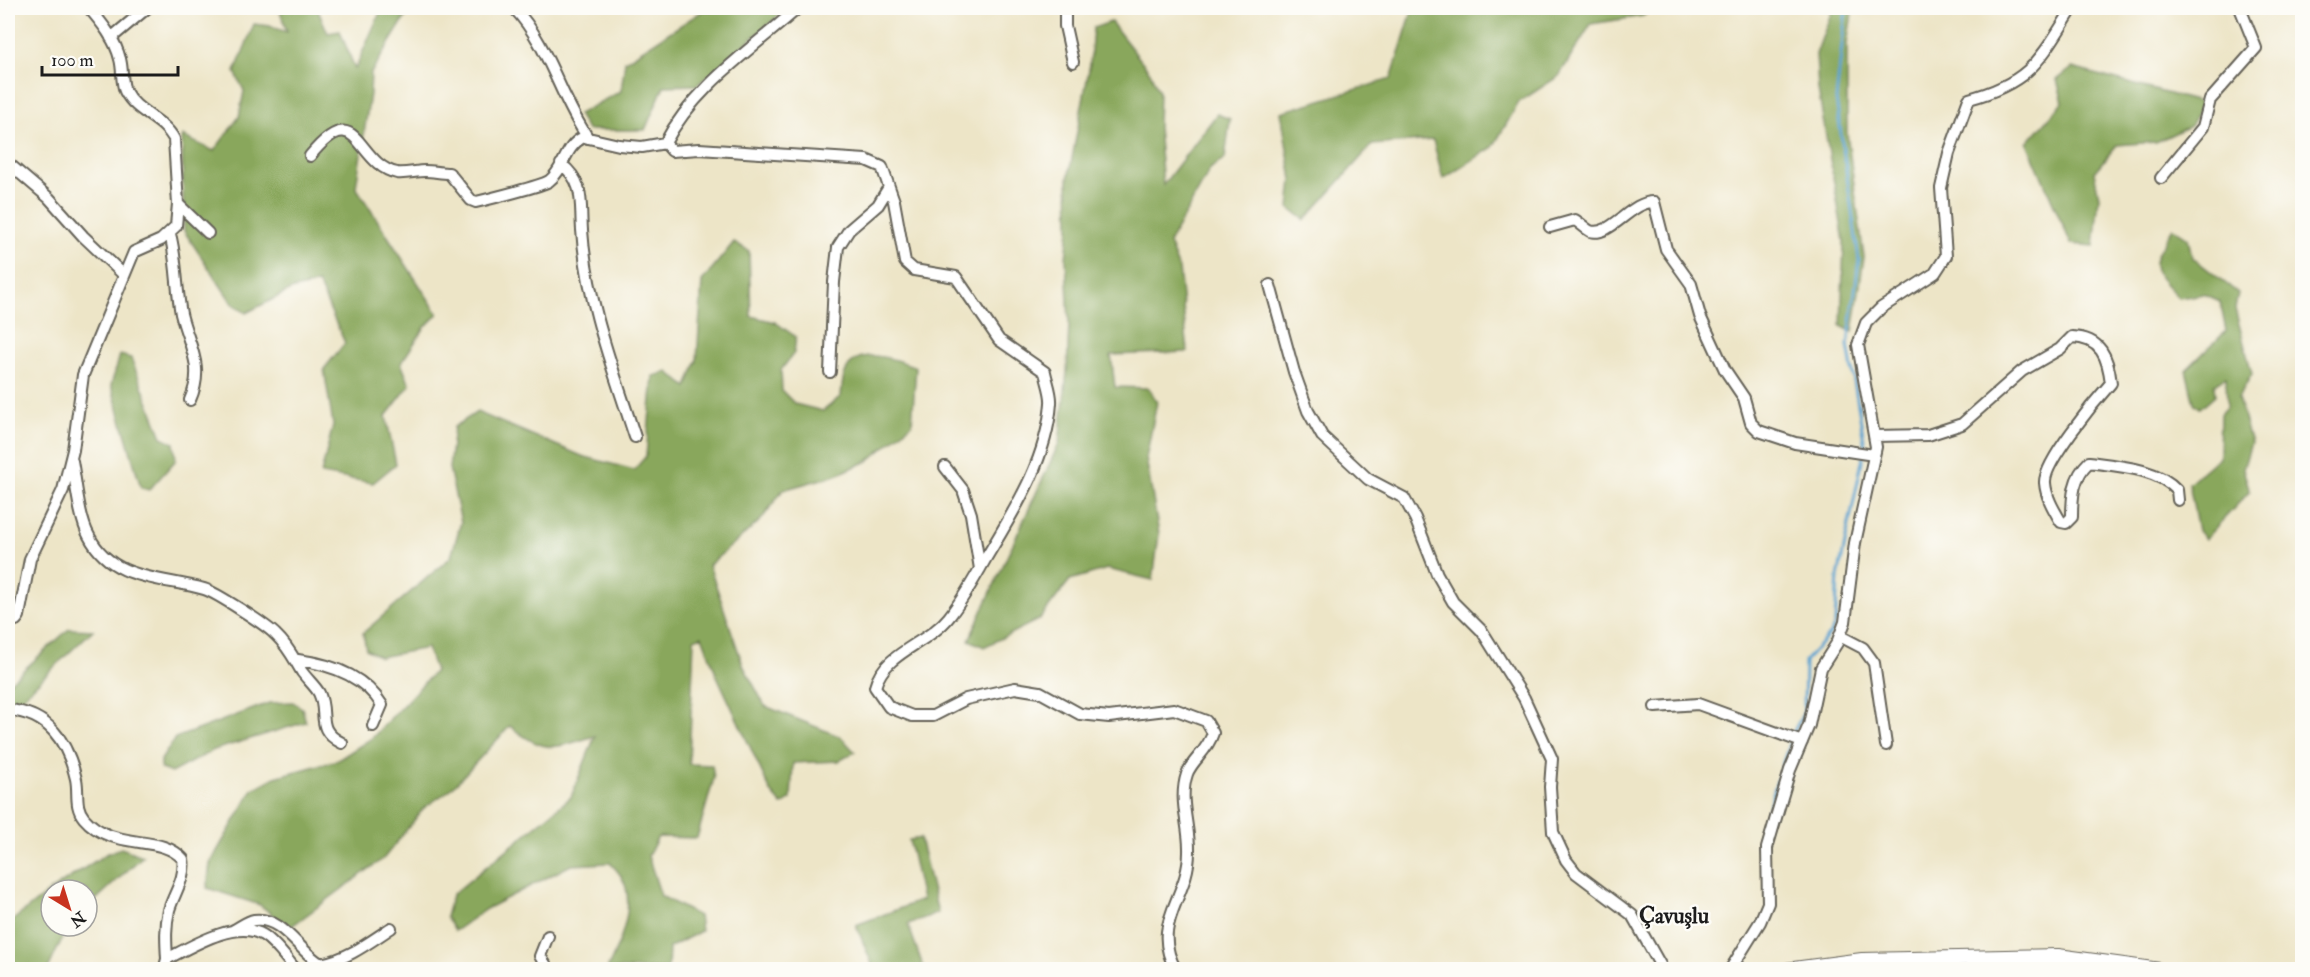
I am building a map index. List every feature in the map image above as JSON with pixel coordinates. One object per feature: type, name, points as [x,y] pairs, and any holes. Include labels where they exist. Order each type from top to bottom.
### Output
[{"type":"main road","points":[[1786,969],[1862,960],[2058,956],[2160,969]]},
{"type":"street","points":[[8,618],[16,620],[19,616],[30,559],[63,490],[71,458],[83,375],[123,274],[134,252],[170,234],[176,226],[178,204],[174,139],[170,131],[139,109],[124,90],[120,58],[111,38],[89,8]]},
{"type":"street","points":[[111,38],[147,8]]},
{"type":"street","points":[[514,8],[530,25],[575,119],[588,138]]},
{"type":"street","points":[[665,143],[674,126],[696,98],[798,8]]},
{"type":"street","points":[[1065,8],[1065,26],[1073,62]]},
{"type":"street","points":[[1730,969],[1760,922],[1768,903],[1767,848],[1790,770],[1809,725],[1821,668],[1840,636],[1845,622],[1855,543],[1874,455],[1874,436],[1858,345],[1866,323],[1881,308],[1935,273],[1946,256],[1941,188],[1949,153],[1969,99],[1992,93],[2018,81],[2037,65],[2073,8]]},
{"type":"street","points":[[2161,178],[2203,127],[2210,100],[2256,48],[2240,8]]},
{"type":"street","points":[[310,156],[322,141],[334,132],[343,131],[356,136],[382,166],[397,173],[425,171],[449,173],[471,200],[476,202],[548,182],[576,141],[588,138],[619,146],[642,147],[665,143]]},
{"type":"street","points":[[665,143],[672,151],[699,149],[866,160],[882,167],[894,201],[905,262],[914,270],[956,277],[999,340],[1045,372],[1052,401],[1044,440],[1022,498],[949,617],[924,640],[890,661],[878,676],[875,687],[889,706],[912,717],[933,716],[966,699],[1015,688],[1040,692],[1080,714],[1109,717],[1174,709],[1206,722],[1213,733],[1209,746],[1187,772],[1182,795],[1189,852],[1185,880],[1167,924],[1166,948],[1176,969]]},
{"type":"street","points":[[8,163],[49,198],[83,236],[123,274]]},
{"type":"street","points":[[561,164],[577,179],[581,191],[582,231],[591,299],[635,437]]},
{"type":"street","points":[[830,372],[838,247],[849,230],[879,205],[889,187]]},
{"type":"street","points":[[1550,227],[1575,220],[1590,231],[1603,231],[1638,204],[1654,202],[1666,249],[1690,284],[1700,316],[1725,370],[1744,398],[1751,423],[1759,431],[1795,443],[1874,455]]},
{"type":"street","points":[[178,204],[208,232]]},
{"type":"street","points":[[170,234],[176,254],[181,313],[197,370],[197,384],[190,400]]},
{"type":"street","points":[[1270,285],[1294,372],[1308,411],[1323,436],[1368,480],[1404,498],[1415,518],[1437,574],[1453,602],[1482,631],[1524,698],[1552,759],[1550,787],[1553,832],[1566,860],[1576,873],[1632,915],[1663,969]]},
{"type":"street","points":[[1874,436],[1928,435],[1962,424],[2022,371],[2060,349],[2072,337],[2083,338],[2097,343],[2108,361],[2110,383],[2064,444],[2048,472],[2044,482],[2052,507],[2061,522],[2066,523],[2072,517],[2072,494],[2080,470],[2089,462],[2153,474],[2169,481],[2177,490],[2178,500]]},
{"type":"street","points":[[71,458],[87,534],[105,560],[143,578],[206,590],[244,614],[261,621],[298,660],[301,670],[318,692],[325,729],[332,738],[342,743]]},
{"type":"street","points":[[945,467],[963,490],[971,514],[980,569]]},
{"type":"street","points":[[1840,636],[1863,648],[1874,663],[1886,745]]},
{"type":"street","points":[[298,660],[321,663],[359,681],[376,695],[382,705],[373,726]]},
{"type":"street","points":[[1655,707],[1698,704],[1802,742]]},
{"type":"street","points":[[8,710],[38,717],[51,728],[64,746],[76,781],[77,806],[84,819],[114,839],[138,841],[176,852],[183,859],[182,877],[169,913],[165,936],[166,964],[254,920],[273,922],[309,958],[321,964],[355,952],[391,928]]},
{"type":"street","points":[[232,931],[252,930],[266,937],[296,969]]},
{"type":"street","points":[[548,936],[540,956],[549,969]]},
{"type":"green space","points":[[279,8],[317,8],[328,33],[340,31],[355,69],[382,8],[411,8],[371,73],[356,187],[438,314],[425,327],[401,363],[410,385],[386,416],[396,464],[373,483],[321,474],[333,425],[324,369],[345,343],[318,283],[291,290],[246,313],[232,303],[184,231],[182,136],[214,151],[239,117],[244,91],[235,72],[254,24],[270,26],[287,32]]},
{"type":"green space","points":[[719,8],[788,8],[697,85],[664,86],[645,130],[587,130],[578,114],[621,91],[625,61],[704,10],[716,11]]},
{"type":"green space","points":[[1413,8],[1654,8],[1643,16],[1591,24],[1559,76],[1519,102],[1493,147],[1443,179],[1433,140],[1372,145],[1305,220],[1289,208],[1292,180],[1281,112],[1391,79]]},
{"type":"green space","points":[[1833,8],[1853,8],[1847,44],[1847,133],[1864,257],[1853,332],[1841,326],[1844,241],[1818,90],[1816,54]]},
{"type":"green space","points":[[1111,22],[1150,72],[1159,92],[1158,127],[1163,185],[1217,114],[1230,119],[1225,159],[1211,168],[1169,243],[1179,269],[1188,352],[1111,355],[1115,387],[1149,388],[1157,402],[1146,458],[1159,534],[1153,580],[1107,569],[1070,580],[1040,619],[984,647],[969,640],[1059,443],[1067,372],[1069,323],[1066,259],[1069,228],[1068,179],[1090,64],[1093,28]]},
{"type":"green space","points":[[2072,68],[2203,103],[2190,126],[2156,142],[2117,145],[2094,172],[2099,197],[2094,246],[2071,244],[2027,143],[2063,102],[2057,80]]},
{"type":"green space","points":[[2173,228],[2188,238],[2192,257],[2238,293],[2235,309],[2252,374],[2238,398],[2251,443],[2243,469],[2250,491],[2205,539],[2198,531],[2189,483],[2219,457],[2220,414],[2227,406],[2226,377],[2214,385],[2215,395],[2200,408],[2194,403],[2186,370],[2226,331],[2220,301],[2204,294],[2179,298],[2157,272],[2156,258]]},
{"type":"green space","points":[[734,242],[749,251],[751,316],[775,322],[796,337],[794,353],[781,370],[782,391],[795,404],[823,411],[841,396],[845,373],[850,364],[867,356],[898,360],[916,367],[912,424],[868,461],[836,475],[783,490],[761,520],[709,565],[743,665],[765,706],[841,737],[855,752],[839,761],[793,763],[791,799],[782,805],[771,792],[717,676],[702,636],[694,639],[689,764],[712,765],[714,778],[697,838],[658,837],[648,856],[661,896],[699,916],[701,931],[669,948],[668,969],[607,969],[625,925],[628,900],[622,878],[610,863],[571,865],[486,909],[455,931],[446,917],[452,895],[571,797],[595,736],[560,746],[542,745],[510,726],[451,789],[424,808],[384,858],[289,928],[260,905],[207,888],[210,863],[253,789],[275,777],[338,760],[372,738],[435,671],[427,648],[380,657],[366,649],[363,633],[451,557],[461,522],[449,468],[454,427],[477,412],[582,456],[634,470],[646,456],[653,376],[668,372],[687,387],[697,360],[702,281]]},
{"type":"green space","points":[[120,355],[131,358],[162,437],[174,443],[176,460],[149,490],[141,488],[111,385]]},
{"type":"green space","points":[[69,629],[93,630],[8,711],[8,684]]},
{"type":"green space","points":[[293,702],[302,708],[306,722],[214,750],[171,773],[161,769],[161,760],[175,738],[269,703]]},
{"type":"green space","points":[[920,838],[938,913],[908,924],[924,969],[874,969],[856,925],[922,900],[909,840]]},
{"type":"green space","points":[[121,848],[143,856],[99,897],[99,878],[69,878],[106,854]]},
{"type":"green space","points":[[39,899],[39,938],[62,938],[48,969],[8,969],[8,924]]},
{"type":"waterway","points":[[1792,735],[1804,712],[1805,661],[1831,633],[1835,623],[1838,577],[1865,447],[1848,345],[1859,260],[1836,99],[1846,8]]},
{"type":"waterway","points":[[1762,828],[1790,741]]},
{"type":"district","name":"Çavuşlu","points":[[1674,915]]}]
